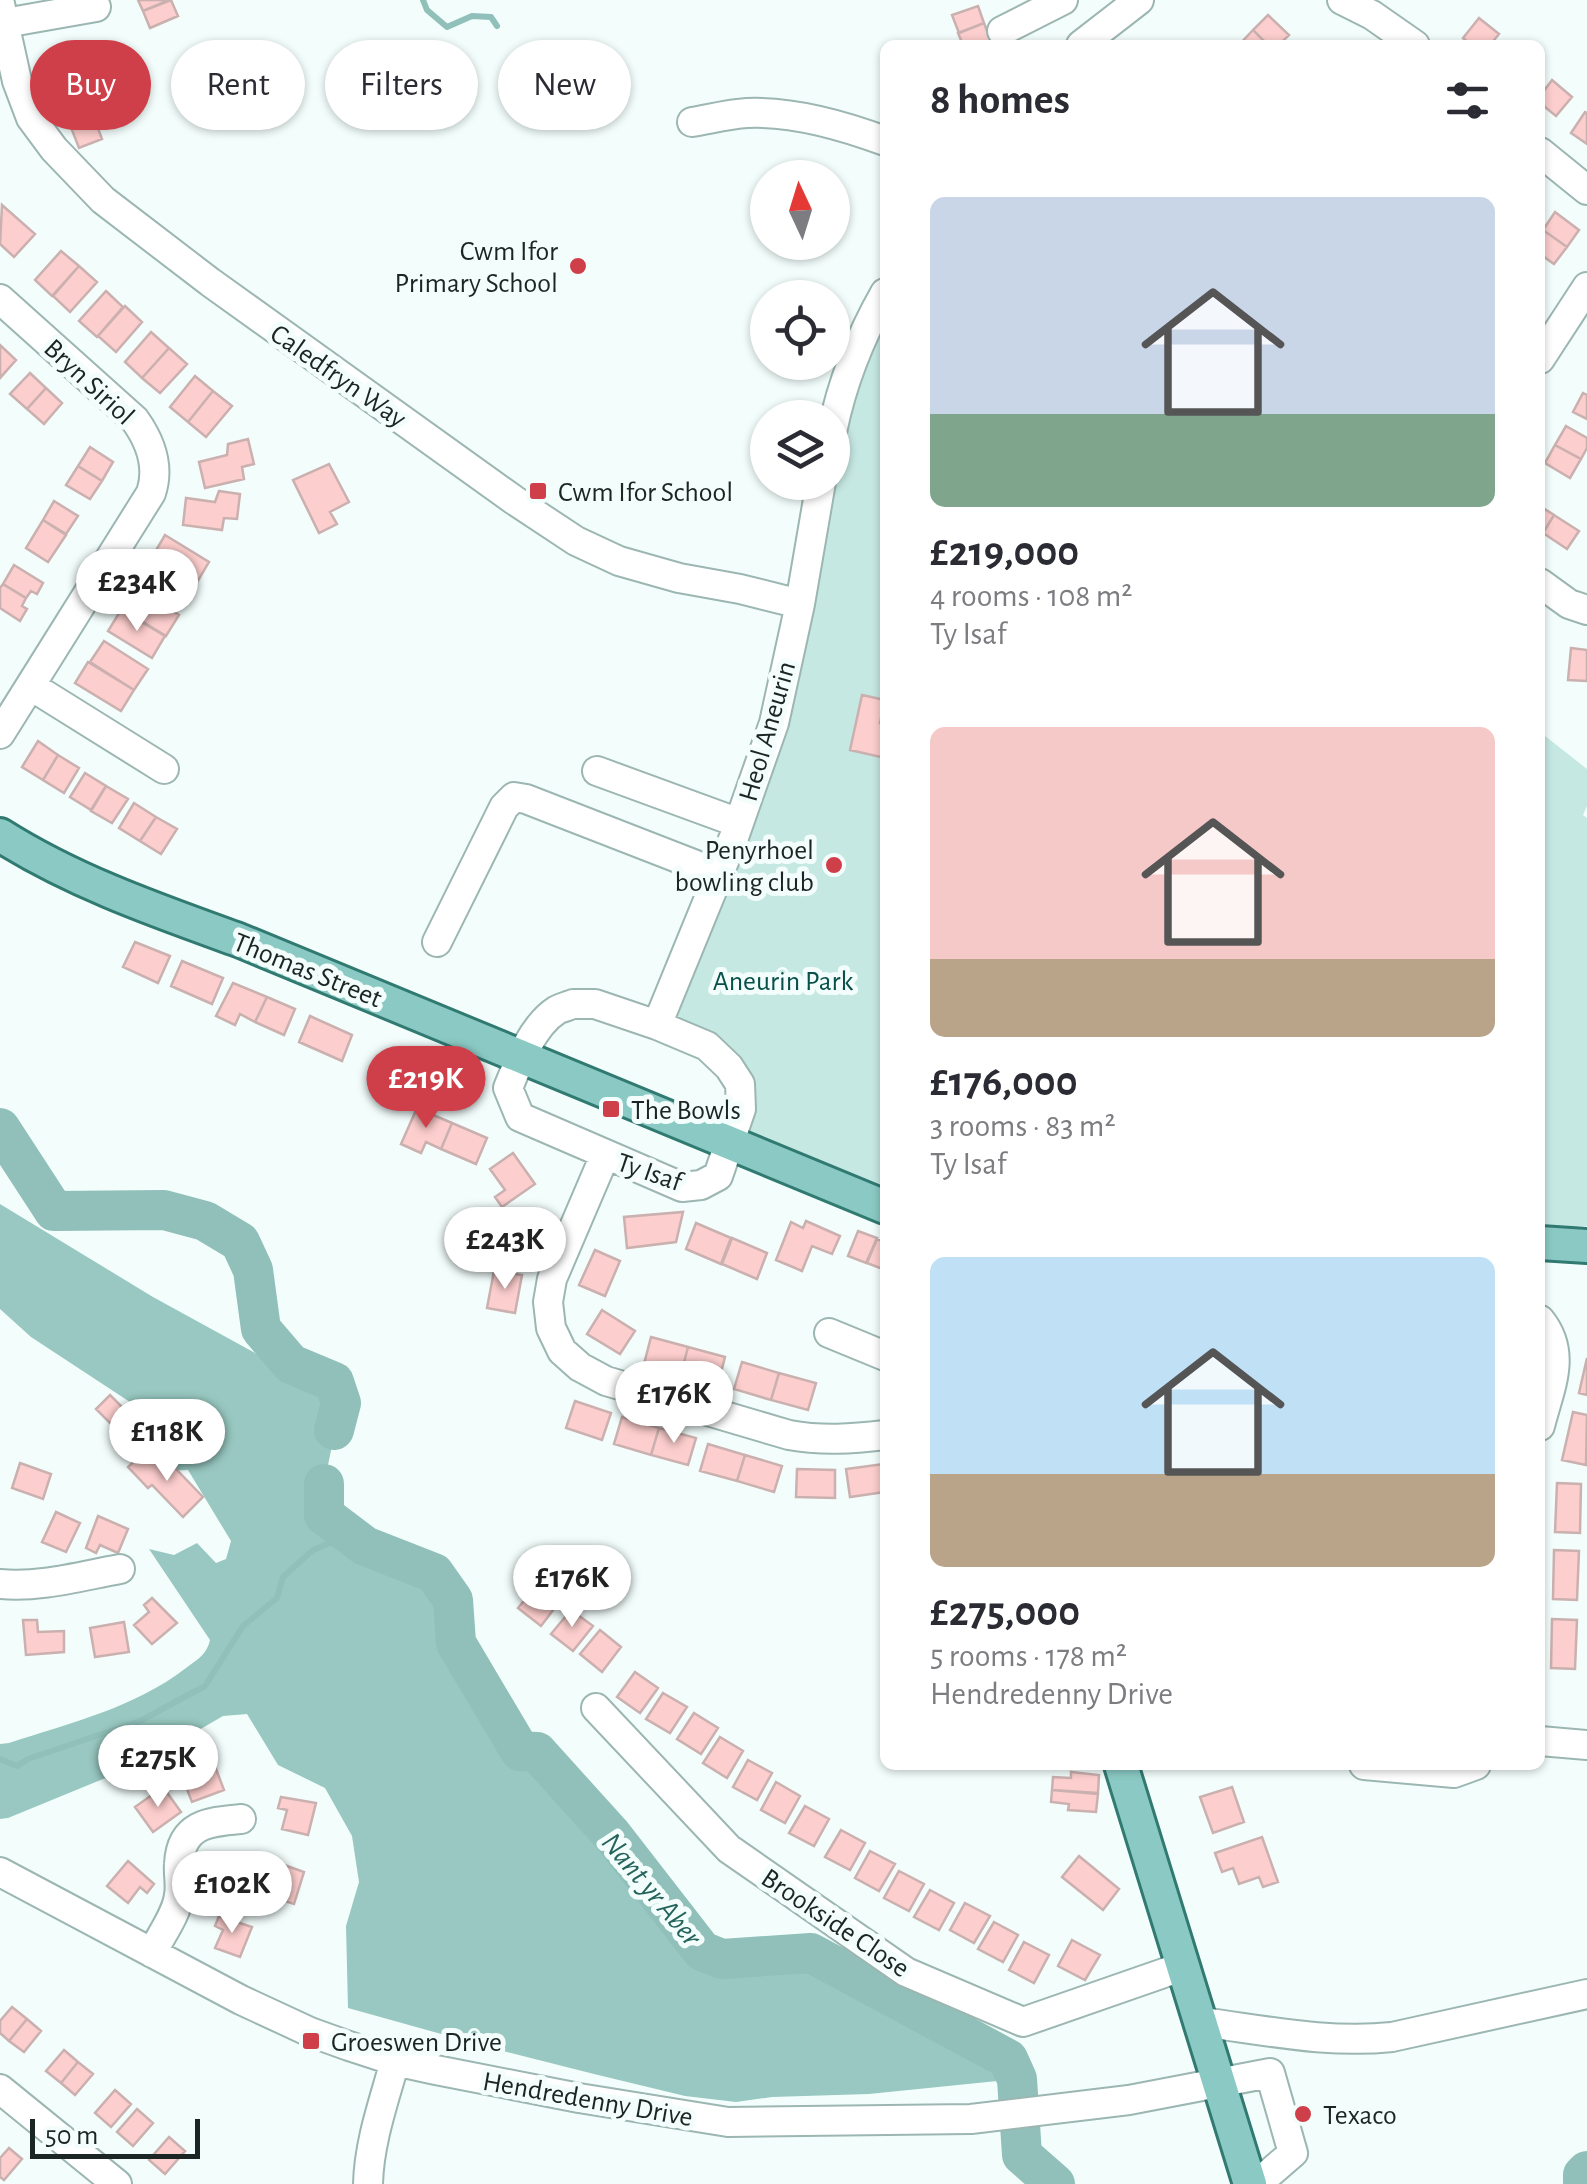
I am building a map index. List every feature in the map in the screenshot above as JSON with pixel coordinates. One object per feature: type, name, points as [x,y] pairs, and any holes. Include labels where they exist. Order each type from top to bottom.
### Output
[{"type":"main road","name":"Thomas Street","points":[[0,834],[86,882],[240,941],[880,1205]]},
{"type":"main road","points":[[1545,1244],[1587,1246]]},
{"type":"main road","points":[[1123,1770],[1253,2184]]},
{"type":"street","points":[[1001,29],[1063,0]]},
{"type":"street","points":[[1088,40],[1139,0]]},
{"type":"street","points":[[1342,0],[1408,40]]},
{"type":"street","points":[[2,13],[96,8]]},
{"type":"street","name":"Caledfryn Way","points":[[2,13],[17,81],[31,118],[54,149],[104,200],[210,282],[576,541],[620,561],[679,578],[800,604]]},
{"type":"street","points":[[692,122],[745,113],[772,114],[857,130],[880,139]]},
{"type":"street","points":[[1545,156],[1587,190]]},
{"type":"street","points":[[1545,351],[1587,287]]},
{"type":"street","name":"Bryn Siriol","points":[[0,299],[134,420],[146,435],[155,468],[151,493],[0,734]]},
{"type":"street","points":[[838,400],[858,346],[880,303]]},
{"type":"street","name":"Heol Aneurin","points":[[657,1025],[720,874],[774,723],[819,500]]},
{"type":"street","points":[[1545,587],[1569,604],[1587,610]]},
{"type":"street","points":[[31,686],[164,768]]},
{"type":"street","points":[[597,771],[739,823]]},
{"type":"street","points":[[437,942],[504,807],[514,797],[720,874]]},
{"type":"street","points":[[520,1056],[543,1024],[557,1010],[572,1004],[595,1004],[657,1025],[707,1046],[740,1084],[741,1110],[730,1142]]},
{"type":"street","name":"Ty Isaf","points":[[520,1056],[508,1088],[520,1117],[682,1188],[701,1185],[718,1176],[730,1142]]},
{"type":"street","name":"Ty Isaf","points":[[605,1155],[552,1278],[548,1302],[551,1328],[562,1350],[580,1367],[606,1382],[789,1435],[820,1440],[880,1436]]},
{"type":"street","points":[[1545,1326],[1556,1355],[1545,1404]]},
{"type":"street","points":[[829,1333],[880,1354]]},
{"type":"street","points":[[6,1585],[64,1580],[120,1569]]},
{"type":"street","name":"Brookside Close","points":[[596,1708],[729,1849],[906,1972],[1023,2022],[1184,1966]]},
{"type":"street","points":[[1545,1741],[1587,1745]]},
{"type":"street","points":[[1414,1770],[1454,1774],[1464,1770]]},
{"type":"street","points":[[152,1952],[178,1902],[180,1853],[187,1837],[207,1823],[241,1820]]},
{"type":"street","name":"Hendredenny Drive","points":[[0,1872],[241,2000],[310,2032],[395,2061],[579,2098],[728,2122],[971,2119],[1072,2108],[1270,2073],[1293,2153],[1253,2184]]},
{"type":"street","points":[[1201,2022],[1367,2040],[1587,1994]]},
{"type":"street","points":[[368,2184],[376,2131],[395,2061]]},
{"type":"street","points":[[0,2088],[117,2184]]},
{"type":"green space","name":"Aneurin Park","points":[[880,324],[880,1201],[730,1143],[740,1084],[657,1025],[734,837],[827,500],[850,500],[850,400],[847,400]]},
{"type":"green space","points":[[1545,736],[1587,769],[1587,806],[1583,815],[1587,818],[1587,1226],[1545,1229]]},
{"type":"shaded area","points":[[0,1204],[153,1297],[264,1358],[291,1364],[334,1382],[341,1403],[324,1484],[324,1515],[365,1546],[434,1573],[453,1600],[456,1643],[519,1751],[537,1752],[612,1835],[702,1951],[722,1959],[811,1953],[1008,2059],[1017,2079],[736,2102],[685,2096],[594,2074],[348,2008],[346,1926],[359,1882],[352,1836],[325,1788],[278,1765],[247,1714],[223,1716],[142,1763],[0,1819],[0,1744],[78,1721],[145,1694],[207,1649],[210,1640],[149,1549],[174,1555],[197,1543],[216,1563],[226,1559],[231,1541],[188,1470],[166,1471],[155,1437],[168,1427],[31,1337],[0,1309]]},
{"type":"building","points":[[138,0],[169,0],[143,11]]},
{"type":"building","points":[[171,0],[178,16],[150,28],[143,11]]},
{"type":"building","points":[[978,6],[984,23],[959,33],[952,15]]},
{"type":"building","points":[[1268,15],[1289,35],[1284,40],[1263,40],[1253,30]]},
{"type":"building","points":[[1479,18],[1499,34],[1494,40],[1463,38]]},
{"type":"building","points":[[984,23],[991,40],[961,40],[958,33]]},
{"type":"building","points":[[1253,30],[1263,40],[1244,40]]},
{"type":"building","points":[[1552,80],[1572,97],[1556,116],[1545,107],[1545,89]]},
{"type":"building","points":[[1587,113],[1587,144],[1571,133]]},
{"type":"building","points":[[72,130],[99,130],[102,139],[79,148]]},
{"type":"building","points":[[2,205],[35,234],[14,257],[0,244]]},
{"type":"building","points":[[1555,212],[1579,230],[1567,247],[1545,231]]},
{"type":"building","points":[[1545,231],[1567,247],[1554,264],[1545,258]]},
{"type":"building","points":[[61,251],[79,266],[52,296],[35,280]]},
{"type":"building","points":[[79,266],[97,282],[70,312],[53,296]]},
{"type":"building","points":[[106,291],[123,307],[97,337],[79,321]]},
{"type":"building","points":[[125,306],[142,322],[116,352],[98,336]]},
{"type":"building","points":[[151,332],[169,348],[142,378],[125,362]]},
{"type":"building","points":[[0,345],[16,360],[0,378]]},
{"type":"building","points":[[169,348],[187,364],[160,393],[142,378]]},
{"type":"building","points":[[30,373],[46,388],[27,409],[10,394]]},
{"type":"building","points":[[195,376],[213,391],[188,422],[170,407]]},
{"type":"building","points":[[46,388],[62,403],[44,424],[27,409]]},
{"type":"building","points":[[213,391],[232,406],[206,437],[188,422]]},
{"type":"building","points":[[1583,393],[1587,395],[1587,419],[1573,412]]},
{"type":"building","points":[[1566,426],[1587,438],[1581,459],[1555,445]]},
{"type":"building","points":[[248,439],[254,464],[242,467],[244,479],[205,488],[199,462],[227,455],[228,444]]},
{"type":"building","points":[[1555,445],[1581,459],[1570,478],[1545,463]]},
{"type":"building","points":[[90,447],[113,462],[102,481],[78,466]]},
{"type":"building","points":[[329,464],[349,502],[330,512],[337,524],[319,533],[293,480]]},
{"type":"building","points":[[78,466],[102,481],[90,499],[66,485]]},
{"type":"building","points":[[219,491],[240,494],[237,519],[224,518],[222,530],[183,525],[186,498],[215,502]]},
{"type":"building","points":[[54,501],[78,516],[66,534],[43,520]]},
{"type":"building","points":[[1545,509],[1554,515],[1545,530]]},
{"type":"building","points":[[1554,515],[1579,531],[1567,549],[1545,534]]},
{"type":"building","points":[[43,520],[66,535],[48,562],[26,548]]},
{"type":"building","points":[[165,535],[209,562],[196,584],[152,557]]},
{"type":"building","points":[[152,558],[196,585],[183,607],[139,580]]},
{"type":"building","points":[[14,565],[43,583],[37,594],[31,591],[26,598],[3,584]]},
{"type":"building","points":[[3,584],[26,598],[22,606],[27,609],[20,621],[0,608]]},
{"type":"building","points":[[135,588],[179,615],[166,636],[122,609]]},
{"type":"building","points":[[121,610],[165,636],[152,658],[108,631]]},
{"type":"building","points":[[104,641],[148,669],[134,690],[90,662]]},
{"type":"building","points":[[1571,648],[1587,650],[1587,681],[1568,680]]},
{"type":"building","points":[[88,662],[134,690],[121,711],[75,683]]},
{"type":"building","points":[[862,695],[880,699],[880,757],[850,750]]},
{"type":"building","points":[[38,741],[58,755],[43,780],[22,767]]},
{"type":"building","points":[[58,755],[79,768],[64,793],[43,780]]},
{"type":"building","points":[[85,773],[106,786],[91,810],[70,797]]},
{"type":"building","points":[[106,786],[128,799],[112,823],[91,811]]},
{"type":"building","points":[[134,803],[156,817],[140,841],[119,828]]},
{"type":"building","points":[[156,817],[177,829],[161,854],[140,841]]},
{"type":"building","points":[[135,942],[170,956],[158,983],[123,967]]},
{"type":"building","points":[[182,961],[223,978],[212,1004],[171,986]]},
{"type":"building","points":[[233,983],[267,997],[255,1022],[240,1014],[235,1025],[216,1016]]},
{"type":"building","points":[[267,997],[295,1009],[284,1035],[255,1022]]},
{"type":"building","points":[[310,1016],[352,1035],[342,1061],[299,1042]]},
{"type":"building","points":[[396,1060],[422,1071],[407,1106],[373,1092],[377,1081],[385,1085]]},
{"type":"building","points":[[417,1108],[452,1123],[441,1149],[426,1142],[421,1153],[401,1144]]},
{"type":"building","points":[[452,1123],[487,1138],[476,1164],[441,1149]]},
{"type":"building","points":[[513,1153],[535,1184],[502,1207],[495,1197],[505,1190],[490,1169]]},
{"type":"building","points":[[683,1212],[676,1242],[627,1248],[624,1217]]},
{"type":"building","points":[[515,1216],[541,1227],[527,1261],[501,1252]]},
{"type":"building","points":[[806,1221],[840,1236],[832,1254],[812,1246],[802,1271],[776,1260],[791,1222],[803,1228]]},
{"type":"building","points":[[696,1223],[731,1238],[721,1264],[686,1249]]},
{"type":"building","points":[[858,1231],[877,1238],[866,1263],[848,1256]]},
{"type":"building","points":[[732,1238],[767,1253],[757,1279],[722,1264]]},
{"type":"building","points":[[877,1239],[880,1240],[880,1268],[867,1263]]},
{"type":"building","points":[[595,1250],[620,1261],[605,1296],[579,1285]]},
{"type":"building","points":[[494,1271],[522,1275],[515,1313],[487,1308]]},
{"type":"building","points":[[602,1310],[635,1331],[620,1354],[587,1334]]},
{"type":"building","points":[[651,1337],[688,1347],[681,1374],[644,1364]]},
{"type":"building","points":[[688,1347],[725,1357],[718,1384],[681,1374]]},
{"type":"building","points":[[1587,1358],[1587,1395],[1579,1393]]},
{"type":"building","points":[[742,1362],[779,1373],[771,1400],[734,1389]]},
{"type":"building","points":[[779,1373],[816,1383],[808,1410],[771,1400]]},
{"type":"building","points":[[110,1395],[129,1414],[115,1428],[96,1409]]},
{"type":"building","points":[[575,1401],[611,1413],[602,1440],[566,1428]]},
{"type":"building","points":[[1573,1412],[1587,1415],[1586,1465],[1562,1460]]},
{"type":"building","points":[[622,1417],[659,1428],[651,1455],[614,1444]]},
{"type":"building","points":[[659,1428],[696,1438],[688,1465],[651,1455]]},
{"type":"building","points":[[708,1444],[745,1455],[737,1481],[700,1471]]},
{"type":"building","points":[[145,1451],[167,1474],[174,1467],[203,1497],[183,1517],[128,1467]]},
{"type":"building","points":[[745,1455],[782,1466],[774,1492],[737,1481]]},
{"type":"building","points":[[20,1463],[51,1474],[43,1499],[12,1488]]},
{"type":"building","points":[[880,1465],[880,1493],[850,1497],[846,1469]]},
{"type":"building","points":[[797,1469],[835,1470],[835,1498],[796,1497]]},
{"type":"building","points":[[1557,1483],[1581,1484],[1580,1533],[1555,1532]]},
{"type":"building","points":[[56,1512],[80,1523],[66,1552],[42,1542]]},
{"type":"building","points":[[98,1516],[128,1529],[118,1553],[100,1545],[96,1553],[86,1548]]},
{"type":"building","points":[[1554,1550],[1579,1551],[1577,1600],[1553,1599]]},
{"type":"building","points":[[538,1584],[560,1601],[541,1626],[518,1608]]},
{"type":"building","points":[[152,1598],[177,1623],[152,1644],[134,1625],[149,1612],[144,1605]]},
{"type":"building","points":[[571,1610],[593,1626],[573,1651],[551,1634]]},
{"type":"building","points":[[1552,1619],[1577,1620],[1575,1669],[1551,1668]]},
{"type":"building","points":[[23,1620],[37,1620],[38,1632],[64,1631],[64,1652],[26,1655]]},
{"type":"building","points":[[124,1622],[129,1652],[95,1657],[90,1628]]},
{"type":"building","points":[[600,1630],[621,1647],[602,1672],[580,1654]]},
{"type":"building","points":[[635,1672],[658,1688],[640,1713],[617,1697]]},
{"type":"building","points":[[663,1693],[687,1707],[670,1733],[646,1719]]},
{"type":"building","points":[[694,1713],[718,1728],[701,1754],[677,1739]]},
{"type":"building","points":[[720,1737],[743,1751],[727,1778],[703,1763]]},
{"type":"building","points":[[748,1760],[772,1773],[757,1800],[733,1787]]},
{"type":"building","points":[[213,1761],[224,1790],[192,1802],[181,1774]]},
{"type":"building","points":[[1071,1772],[1099,1775],[1098,1793],[1052,1790],[1053,1777],[1071,1778]]},
{"type":"building","points":[[776,1782],[800,1796],[785,1823],[761,1810]]},
{"type":"building","points":[[163,1787],[181,1812],[153,1832],[135,1807]]},
{"type":"building","points":[[1232,1787],[1244,1822],[1213,1833],[1200,1797]]},
{"type":"building","points":[[1052,1790],[1098,1794],[1096,1812],[1068,1810],[1069,1804],[1051,1802]]},
{"type":"building","points":[[281,1797],[316,1803],[308,1835],[282,1829],[287,1810],[278,1808]]},
{"type":"building","points":[[805,1806],[829,1819],[814,1846],[789,1833]]},
{"type":"building","points":[[841,1830],[865,1843],[850,1870],[825,1857]]},
{"type":"building","points":[[1262,1837],[1278,1882],[1263,1887],[1259,1877],[1239,1884],[1233,1868],[1222,1872],[1215,1853]]},
{"type":"building","points":[[870,1851],[895,1864],[879,1891],[855,1878]]},
{"type":"building","points":[[1079,1856],[1119,1889],[1103,1910],[1062,1877]]},
{"type":"building","points":[[128,1861],[154,1884],[147,1893],[140,1887],[128,1903],[107,1886]]},
{"type":"building","points":[[276,1862],[304,1872],[294,1904],[265,1895]]},
{"type":"building","points":[[899,1871],[924,1884],[909,1911],[884,1898]]},
{"type":"building","points":[[930,1890],[954,1903],[939,1930],[914,1917]]},
{"type":"building","points":[[965,1903],[990,1916],[974,1943],[950,1930]]},
{"type":"building","points":[[219,1916],[252,1927],[240,1957],[215,1948],[223,1930],[215,1926]]},
{"type":"building","points":[[994,1922],[1018,1935],[1003,1962],[978,1949]]},
{"type":"building","points":[[1072,1940],[1100,1955],[1085,1980],[1058,1966]]},
{"type":"building","points":[[1024,1942],[1049,1955],[1034,1983],[1009,1970]]},
{"type":"building","points":[[12,2007],[27,2019],[9,2041],[0,2033],[0,2021]]},
{"type":"building","points":[[27,2019],[41,2031],[24,2052],[9,2041]]},
{"type":"building","points":[[64,2050],[78,2062],[61,2083],[46,2071]]},
{"type":"building","points":[[78,2062],[93,2074],[75,2095],[61,2083]]},
{"type":"building","points":[[115,2090],[131,2104],[111,2127],[95,2113]]},
{"type":"building","points":[[137,2109],[153,2123],[133,2146],[117,2132]]},
{"type":"building","points":[[169,2137],[185,2151],[165,2174],[149,2160]]},
{"type":"building","points":[[9,2148],[22,2159],[4,2180],[0,2177],[0,2158]]},
{"type":"waterway","points":[[423,0],[427,10],[447,27],[472,16],[491,17],[497,26]]},
{"type":"waterway","name":"Nant yr Aber","points":[[0,1128],[54,1211],[164,1210],[205,1221],[240,1242],[253,1270],[261,1329],[291,1364],[334,1382],[341,1403],[334,1430]]},
{"type":"waterway","name":"Nant yr Aber","points":[[324,1484],[324,1515],[365,1546],[434,1573],[453,1600],[456,1643],[520,1751],[537,1752],[612,1835],[702,1951],[722,1959],[811,1953],[1008,2059],[1017,2079],[1022,2155],[1055,2184]]},
{"type":"waterway","points":[[0,1759],[17,1766],[140,1721],[205,1686],[243,1626],[277,1598],[283,1577],[313,1550],[349,1535]]},
{"type":"waterway","name":"Nant yr Aber","points":[[1583,2184],[1587,2171]]},
{"type":"place","name":"Cwm Ifor Primary School","points":[[578,266]]},
{"type":"place","name":"Cwm Ifor School","points":[[538,491]]},
{"type":"place","name":"Penyrhoel bowling club","points":[[834,865]]},
{"type":"place","name":"The Bowls","points":[[611,1109]]},
{"type":"place","name":"Groeswen Drive","points":[[311,2041]]},
{"type":"place","name":"Texaco","points":[[1303,2114]]}]
